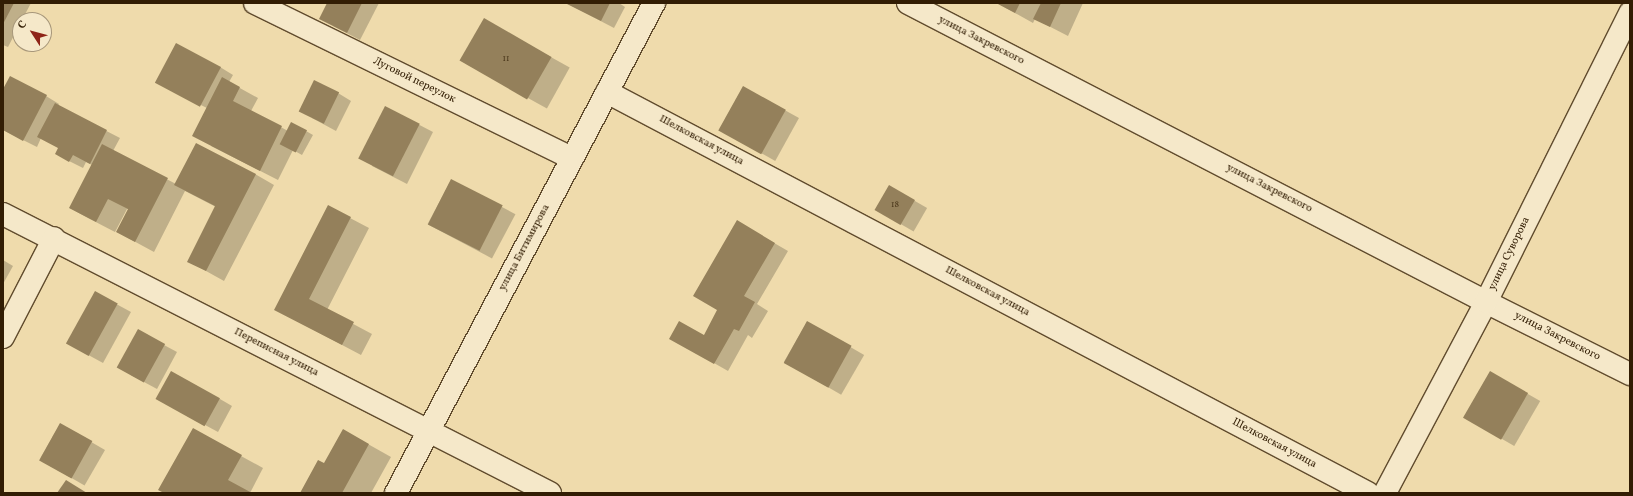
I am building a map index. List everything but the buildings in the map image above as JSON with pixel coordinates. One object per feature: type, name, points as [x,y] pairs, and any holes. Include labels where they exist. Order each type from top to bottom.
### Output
[{"type":"street","name":"Луговой переулок","points":[[255,3],[572,158]]},
{"type":"street","name":"улица Битимирова","points":[[396,493],[654,3]]},
{"type":"street","name":"улица Закревского","points":[[908,3],[1486,302],[1630,374]]},
{"type":"street","name":"улица Суворова","points":[[1385,493],[1486,302],[1630,13]]},
{"type":"street","name":"Шелковская улица","points":[[607,92],[1368,493]]},
{"type":"street","name":"Переписная улица","points":[[3,214],[54,238],[550,493]]},
{"type":"street","points":[[3,337],[54,238]]}]
